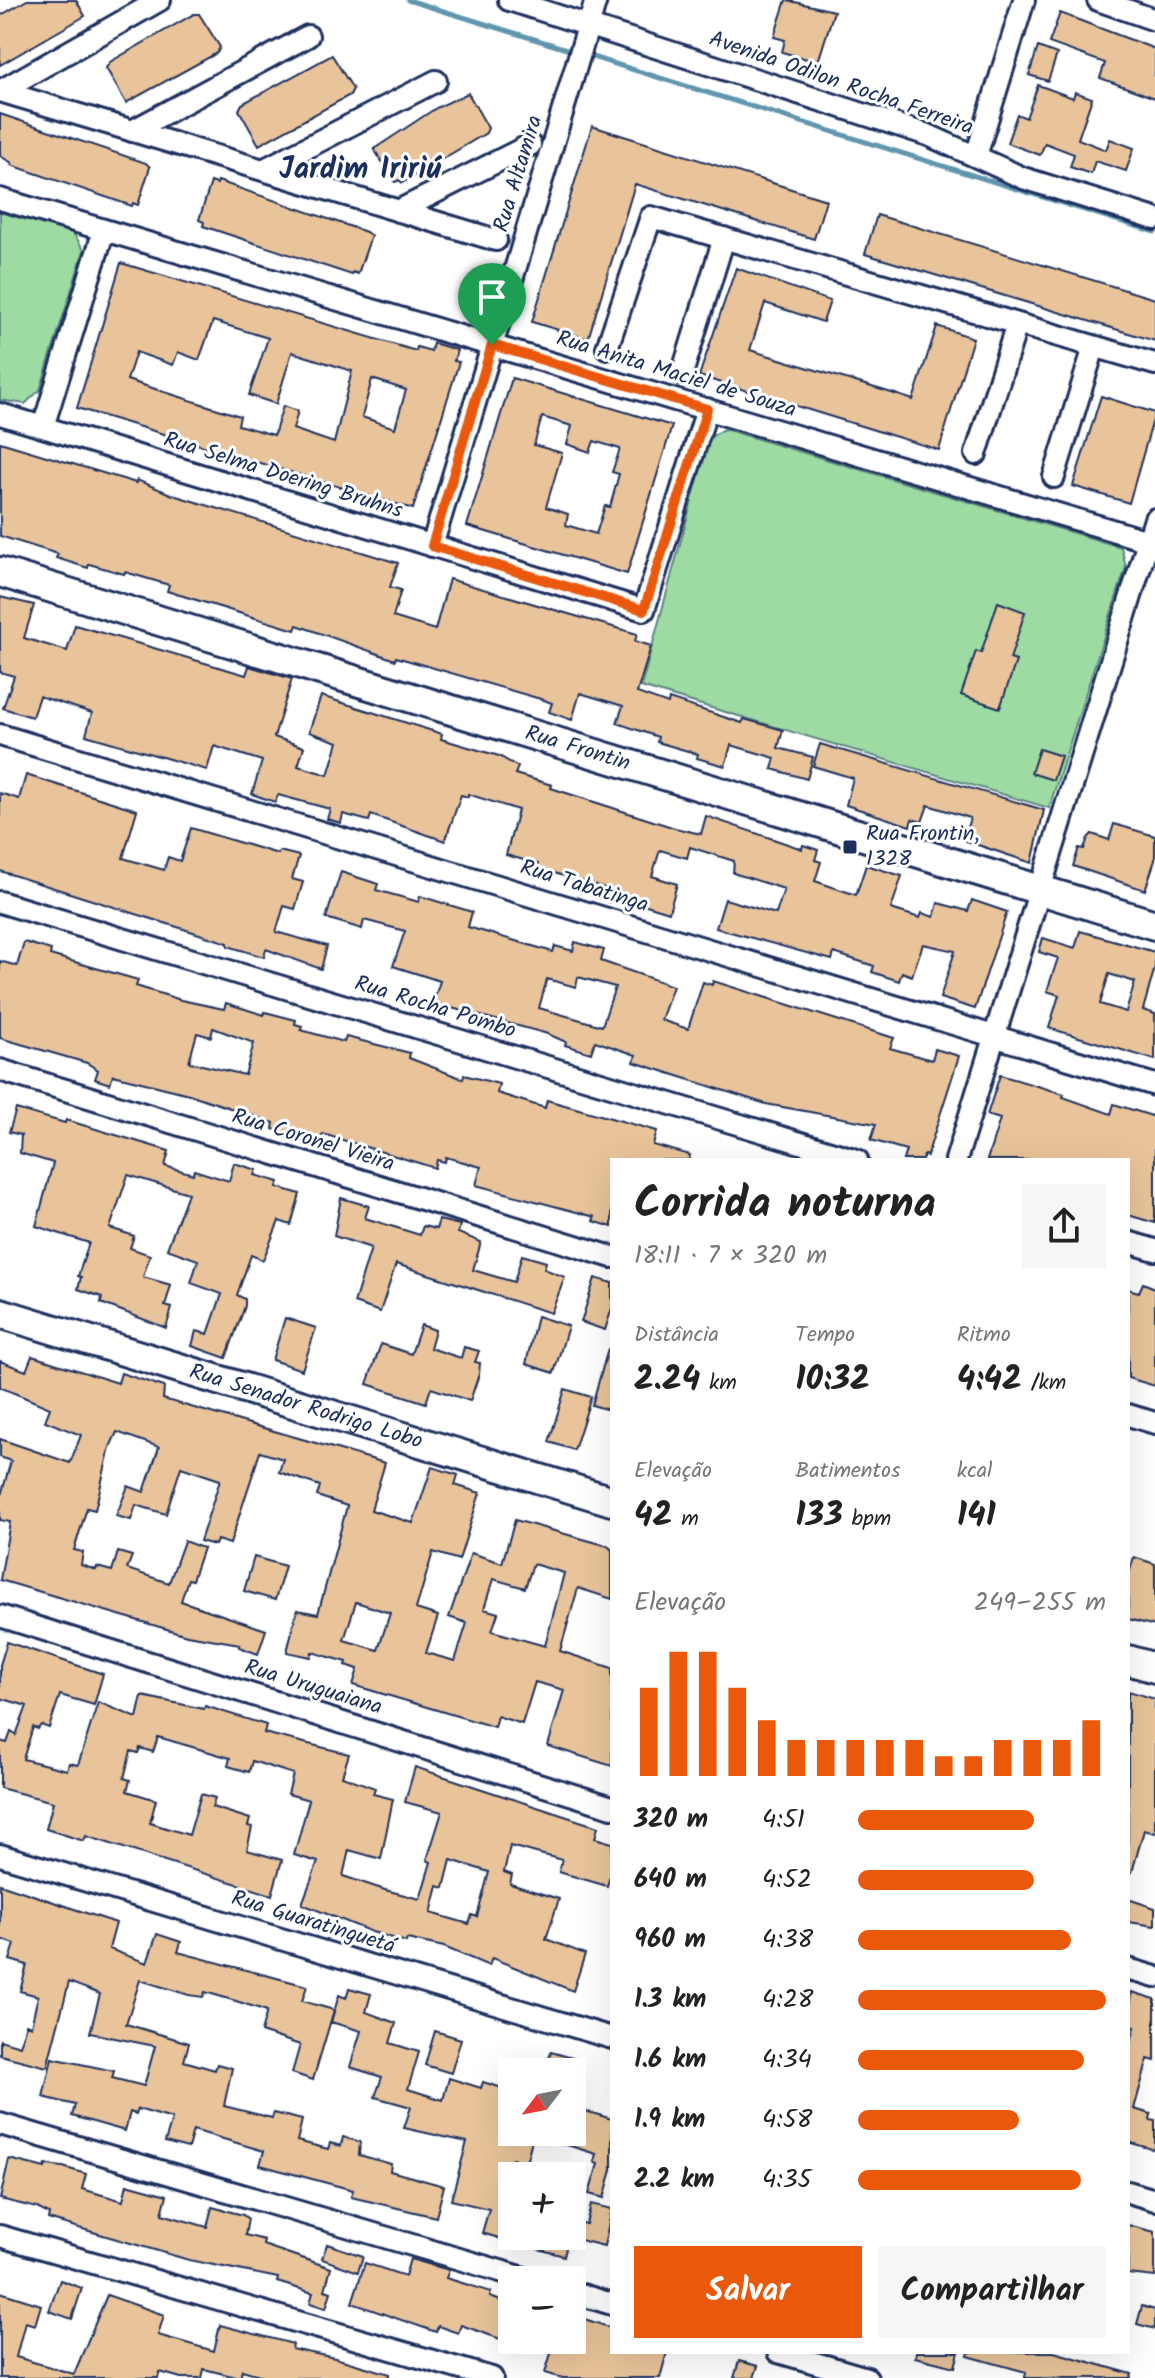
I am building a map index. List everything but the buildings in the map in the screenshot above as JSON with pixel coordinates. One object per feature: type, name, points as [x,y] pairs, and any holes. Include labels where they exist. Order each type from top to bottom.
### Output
[{"type":"street","points":[[0,91],[160,0]]},
{"type":"street","name":"Avenida Odilon Rocha Ferreira","points":[[509,0],[583,43],[928,135],[1023,178],[1155,219]]},
{"type":"street","name":"Rua Altamira","points":[[432,546],[596,0]]},
{"type":"street","points":[[976,156],[1024,0]]},
{"type":"street","points":[[1098,0],[1155,20]]},
{"type":"street","points":[[132,131],[308,36]]},
{"type":"street","points":[[263,170],[436,81]]},
{"type":"street","points":[[0,91],[496,240]]},
{"type":"street","points":[[398,211],[530,145]]},
{"type":"street","name":"Rua Anita Maciel de Souza","points":[[0,199],[1152,542]]},
{"type":"street","points":[[607,348],[651,217],[1155,364]]},
{"type":"street","points":[[43,427],[104,230]]},
{"type":"street","points":[[682,374],[724,238]]},
{"type":"street","points":[[976,454],[1017,324]]},
{"type":"street","points":[[1054,477],[1094,347]]},
{"type":"street","name":"Rua Selma Doering Bruhns","points":[[0,414],[644,610],[707,409]]},
{"type":"street","points":[[957,1158],[1039,890],[1152,542],[1155,519]]},
{"type":"street","name":"Rua Frontin","points":[[0,572],[1155,925]]},
{"type":"street","name":"Rua Tabatinga","points":[[0,735],[1155,1085]]},
{"type":"street","name":"Rua Rocha Pombo","points":[[0,902],[850,1158]]},
{"type":"street","name":"Rua Coronel Vieira","points":[[0,1070],[610,1256]]},
{"type":"street","points":[[1130,1243],[1155,1250]]},
{"type":"street","name":"Rua Senador Rodrigo Lobo","points":[[0,1313],[610,1500]]},
{"type":"street","points":[[1130,1416],[1155,1423]]},
{"type":"street","name":"Rua Uruguaiana","points":[[0,1616],[610,1806]]},
{"type":"street","points":[[1130,1661],[1155,1668]]},
{"type":"street","name":"Rua Guaratinguetá","points":[[0,1855],[610,2037]]},
{"type":"street","points":[[1130,1970],[1155,1977]]},
{"type":"street","points":[[0,2124],[498,2270]]},
{"type":"street","points":[[1130,2193],[1155,2200]]},
{"type":"street","points":[[0,2236],[492,2378]]},
{"type":"street","points":[[586,2294],[610,2298]]},
{"type":"street","points":[[785,2354],[867,2378]]},
{"type":"green space","points":[[0,212],[73,233],[84,250],[40,390],[25,404],[0,400]]},
{"type":"green space","points":[[724,429],[1121,547],[1126,567],[1049,808],[641,687],[709,438]]},
{"type":"waterway","points":[[408,0],[573,51]]},
{"type":"waterway","points":[[583,54],[1155,232]]},
{"type":"place","name":"Rua Frontin, 1328","points":[[850,847]]},
{"type":"district","name":"Jardim Iririú","points":[[360,170]]},
{"type":"route","points":[[492,345],[707,409],[644,610],[432,546],[492,345]]}]
